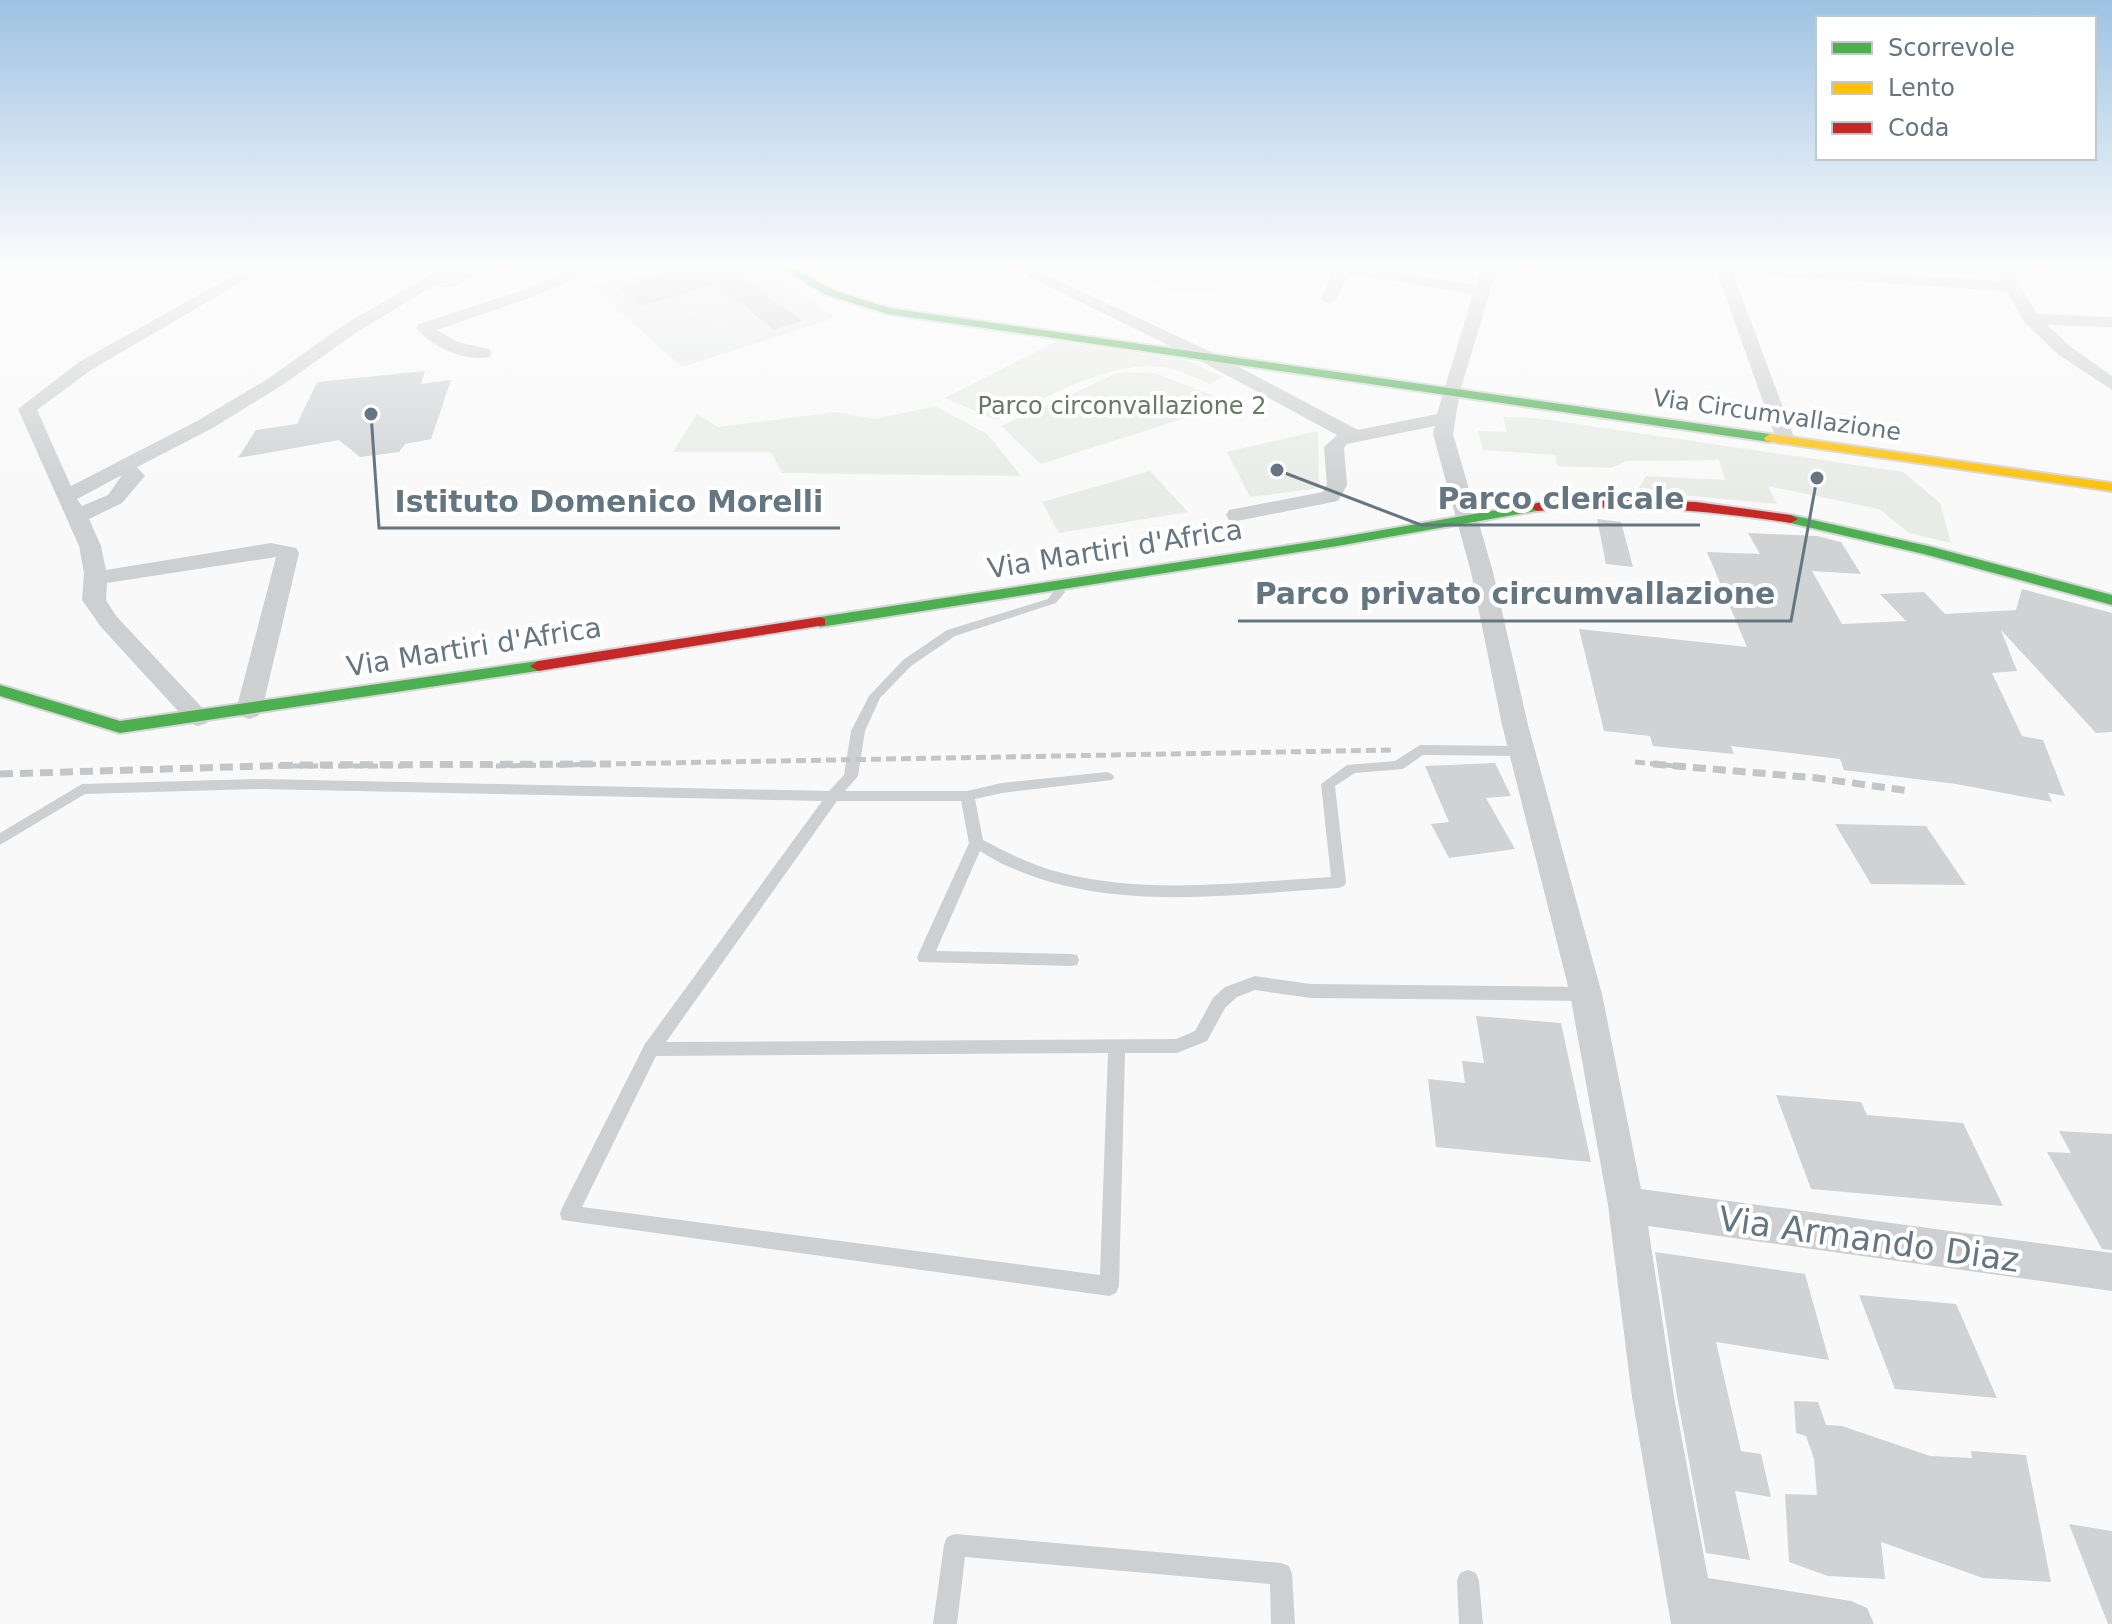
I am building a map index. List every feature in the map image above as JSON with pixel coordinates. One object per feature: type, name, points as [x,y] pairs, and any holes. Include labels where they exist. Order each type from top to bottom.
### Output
[{"type":"street","points":[[129,341],[85,366],[27,409],[65,497],[78,516],[98,578],[94,600],[109,622],[198,717]]},
{"type":"street","points":[[65,497],[204,425],[333,341]]},
{"type":"street","points":[[298,365],[349,341]]},
{"type":"street","points":[[439,341],[459,350],[483,353]]},
{"type":"street","name":"Via Circumvallazione","points":[[1105,341],[2112,487]]},
{"type":"street","points":[[1173,341],[1354,436]]},
{"type":"street","points":[[1467,341],[1451,391],[1443,434],[1482,572],[1522,751],[1586,994],[1626,1205],[1653,1397],[1698,1615],[1851,1624]]},
{"type":"street","points":[[1749,341],[1785,440]]},
{"type":"street","points":[[2054,341],[2112,384]]},
{"type":"street","points":[[1237,515],[1331,497],[1337,485],[1334,447],[1340,440],[1445,418]]},
{"type":"street","points":[[78,516],[115,499],[135,476],[124,466]]},
{"type":"street","name":"Via Martiri d'Africa","points":[[0,690],[120,727],[249,710],[1337,542],[1466,514],[1611,502],[1730,510],[1788,518],[2112,600]]},
{"type":"street","points":[[98,578],[271,550],[288,553],[249,710]]},
{"type":"street","name":"Via Armando Diaz","points":[[1626,1205],[2112,1272]]},
{"type":"lane","points":[[1058,586],[1059,592],[1052,601],[951,633],[907,663],[875,696],[858,731],[851,776],[833,796],[651,1049],[569,1214],[1109,1286],[1117,1046]]},
{"type":"lane","points":[[976,843],[1004,861],[1062,881],[1133,892],[1339,882],[1328,784],[1352,768],[1398,766],[1420,750],[1522,751]]},
{"type":"lane","points":[[0,840],[82,789],[260,784],[967,796],[996,787],[1084,782],[1107,777]]},
{"type":"lane","points":[[967,796],[976,843],[925,957],[1071,960]]},
{"type":"lane","points":[[651,1049],[1177,1046],[1201,1036],[1219,1003],[1231,992],[1255,983],[1311,991],[1586,994]]},
{"type":"lane","points":[[945,1624],[955,1545],[1281,1574],[1283,1624]]},
{"type":"lane","points":[[1468,1581],[1471,1624]]},
{"type":"shaded area","points":[[652,341],[764,341],[682,367]]},
{"type":"green space","points":[[1057,341],[1186,360],[1223,377],[1210,384],[1169,368],[1126,368],[1081,382],[996,420],[945,398]]},
{"type":"green space","name":"Parco circonvallazione 2","points":[[1120,372],[1155,373],[1232,403],[1041,464],[1001,426]]},
{"type":"green space","points":[[935,406],[987,434],[1021,476],[782,473],[771,452],[673,452],[697,414],[718,427],[836,412],[875,419]]},
{"type":"green space","points":[[1503,417],[1536,418],[1903,472],[1940,503],[1951,543],[1909,533],[1879,509],[1768,486],[1777,504],[1637,491],[1646,476],[1725,480],[1719,460],[1626,461],[1611,468],[1557,466],[1555,455],[1483,450],[1478,431],[1507,432]]},
{"type":"green space","points":[[1318,431],[1319,488],[1250,497],[1227,452]]},
{"type":"green space","points":[[1150,471],[1188,512],[1059,533],[1042,502]]},
{"type":"building","points":[[425,371],[421,384],[451,380],[431,439],[405,444],[399,452],[360,457],[339,440],[238,458],[256,430],[297,424],[317,382]]},
{"type":"building","points":[[1597,519],[1621,522],[1633,567],[1606,564]]},
{"type":"building","points":[[1748,533],[1817,536],[1841,542],[1861,574],[1812,571],[1842,624],[1906,621],[1880,594],[1924,592],[1945,614],[2016,610],[2022,589],[2112,613],[2112,732],[2096,733],[2001,630],[2017,671],[1992,673],[2022,736],[2043,740],[2065,796],[2048,793],[2052,802],[1956,784],[1844,770],[1840,759],[1731,746],[1734,754],[1653,746],[1650,736],[1604,731],[1579,629],[1747,647],[1707,552],[1760,554]]},
{"type":"building","points":[[1495,763],[1511,796],[1486,798],[1515,849],[1449,858],[1431,824],[1449,822],[1425,766]]},
{"type":"building","points":[[1835,824],[1926,826],[1966,885],[1871,884]]},
{"type":"building","points":[[1476,1016],[1561,1023],[1591,1162],[1436,1147],[1428,1079],[1465,1083],[1462,1061],[1484,1063]]},
{"type":"building","points":[[1776,1095],[1861,1102],[1867,1115],[1963,1123],[2003,1206],[1811,1189]]},
{"type":"building","points":[[2059,1131],[2112,1134],[2112,1250],[2102,1249],[2047,1152],[2071,1153]]},
{"type":"building","points":[[1655,1252],[1805,1274],[1829,1360],[1716,1342],[1741,1451],[1761,1454],[1771,1497],[1735,1491],[1750,1560],[1706,1553]]},
{"type":"building","points":[[1859,1295],[1956,1304],[1997,1398],[1895,1389]]},
{"type":"building","points":[[1794,1401],[1818,1402],[1826,1425],[1842,1426],[1930,1456],[1972,1458],[1971,1451],[2026,1455],[2051,1582],[1983,1578],[1881,1542],[1885,1579],[1828,1576],[1789,1562],[1785,1494],[1817,1495],[1814,1459],[1806,1436],[1796,1433]]},
{"type":"building","points":[[2069,1524],[2112,1531],[2112,1624],[2108,1624]]},
{"type":"railway","points":[[608,764],[1394,750]]},
{"type":"railway","points":[[1635,762],[1673,766]]},
{"type":"railway","points":[[0,774],[298,765],[608,764]]},
{"type":"railway","points":[[496,766],[608,764]]},
{"type":"railway","points":[[1653,764],[1673,766]]},
{"type":"railway","points":[[278,766],[403,766]]},
{"type":"railway","points":[[1673,766],[1817,778],[1910,791]]},
{"type":"traffic: fast","points":[[1095,341],[1770,438]]},
{"type":"traffic: fast","points":[[820,622],[1337,542],[1537,507]]},
{"type":"traffic: fast","points":[[1791,519],[1927,550],[2112,600]]},
{"type":"traffic: fast","points":[[0,690],[120,727],[538,666]]},
{"type":"traffic: slow","points":[[1770,438],[2112,487]]},
{"type":"traffic: jam","points":[[1537,507],[1601,503],[1664,504],[1791,519]]},
{"type":"traffic: jam","points":[[538,666],[820,622]]},
{"type":"place","name":"Istituto Domenico Morelli","points":[[371,414]]},
{"type":"place","name":"Parco clericale","points":[[1277,470]]},
{"type":"place","name":"Parco privato circumvallazione","points":[[1817,478]]}]
